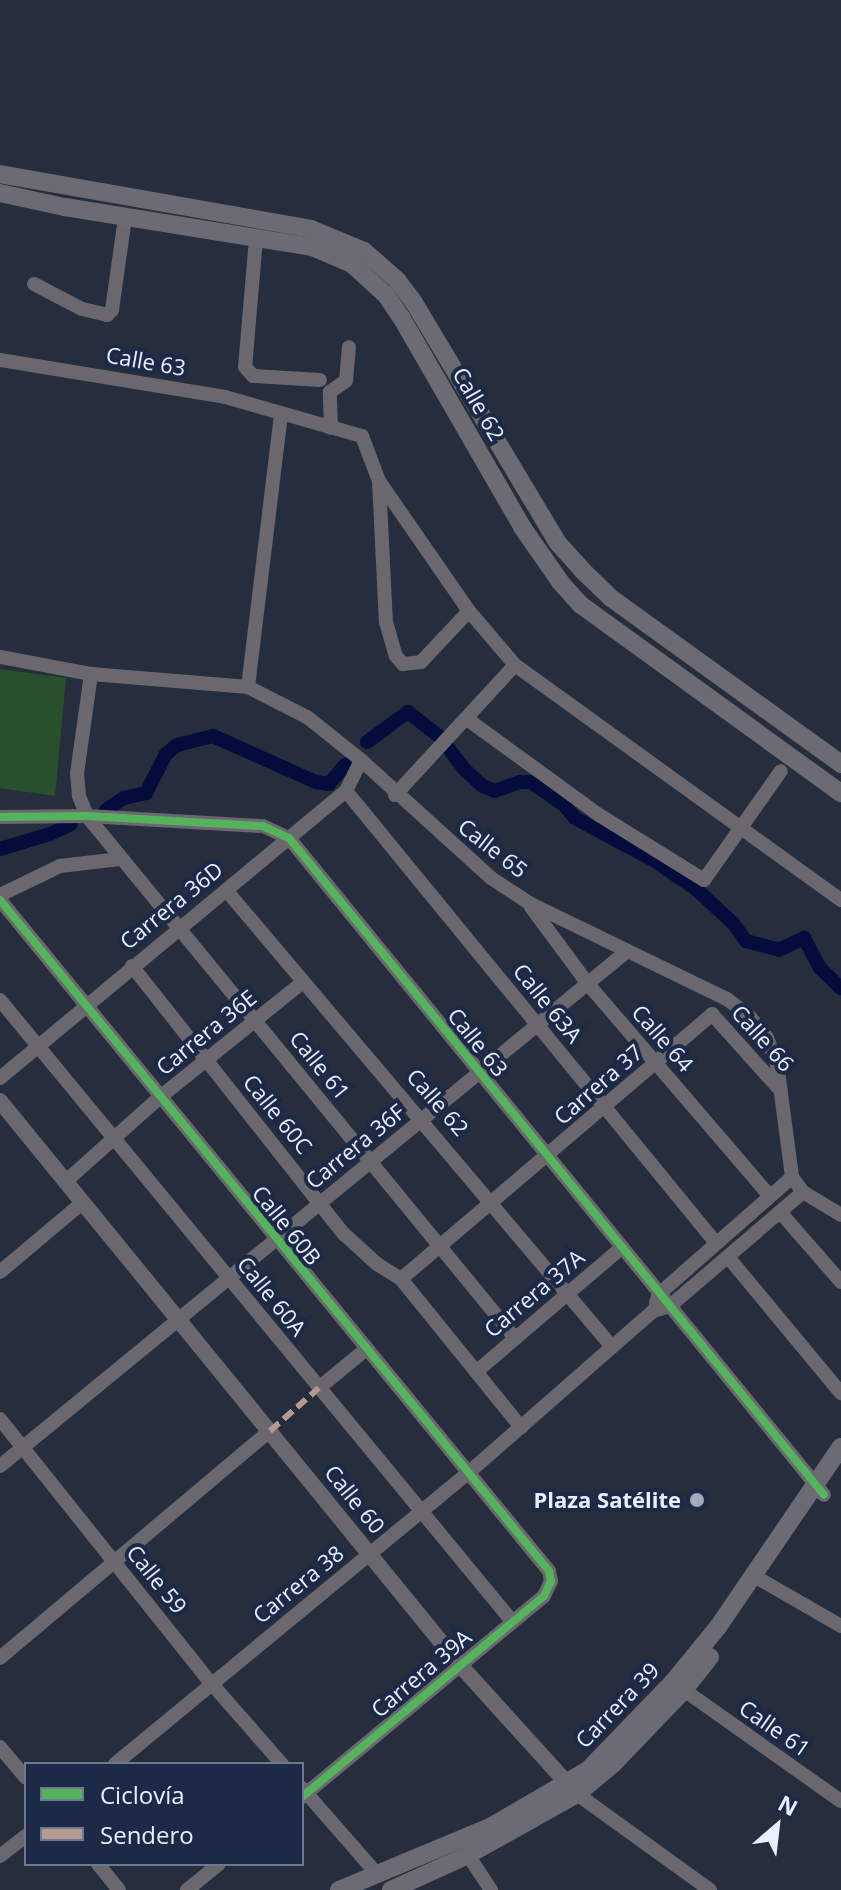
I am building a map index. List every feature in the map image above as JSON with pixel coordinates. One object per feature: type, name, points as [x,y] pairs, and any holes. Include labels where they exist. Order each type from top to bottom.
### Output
[{"type":"main road","name":"Calle 62","points":[[0,174],[311,229],[364,251],[397,280],[413,301],[558,543],[582,570],[611,598],[841,764]]},
{"type":"main road","name":"Calle 62","points":[[0,193],[332,254],[368,277],[401,317],[522,527],[561,583],[581,605],[841,793]]},
{"type":"main road","name":"Carrera 39","points":[[391,1890],[468,1855],[613,1764],[684,1690],[819,1491],[841,1447]]},
{"type":"main road","name":"Carrera 39","points":[[819,1491],[841,1469]]},
{"type":"main road","name":"Carrera 39","points":[[339,1890],[572,1789],[673,1682],[760,1580]]},
{"type":"street","points":[[34,284],[82,309],[104,316],[112,310],[125,217]]},
{"type":"street","points":[[256,239],[245,367],[253,376],[320,380]]},
{"type":"street","points":[[331,428],[330,392],[346,381],[349,347]]},
{"type":"street","name":"Calle 63","points":[[0,360],[225,397],[362,436],[379,481],[469,611],[515,665],[739,828],[839,895]]},
{"type":"street","points":[[248,687],[281,415]]},
{"type":"street","points":[[379,481],[386,622],[396,656],[403,664],[421,662],[469,611]]},
{"type":"street","name":"Calle 65","points":[[0,657],[91,674],[248,687],[307,717],[361,760],[395,795],[481,870],[529,903],[727,999],[750,1017],[767,1038],[782,1091],[792,1177],[803,1192],[841,1215]]},
{"type":"street","points":[[395,795],[445,745],[515,665]]},
{"type":"street","points":[[91,674],[77,773],[79,796],[87,816],[120,859]]},
{"type":"street","points":[[467,719],[588,807],[704,880],[781,771]]},
{"type":"street","name":"Carrera 36D","points":[[0,1078],[37,1044],[346,791],[361,760]]},
{"type":"street","name":"Calle 63A","points":[[346,791],[716,1243]]},
{"type":"street","points":[[0,817],[87,816],[263,826],[289,838]]},
{"type":"street","name":"Calle 63","points":[[289,838],[819,1491]]},
{"type":"street","points":[[0,898],[60,866],[120,859]]},
{"type":"street","name":"Calle 61","points":[[120,859],[515,1338]]},
{"type":"street","name":"Calle 62","points":[[226,890],[494,1203],[612,1347]]},
{"type":"street","name":"Calle 60B","points":[[0,898],[159,1098],[549,1571]]},
{"type":"street","name":"Calle 64","points":[[529,903],[588,984],[770,1196]]},
{"type":"street","name":"Carrera 36F","points":[[0,1466],[626,952]]},
{"type":"street","name":"Calle 60C","points":[[132,966],[361,1251],[401,1279],[521,1427]]},
{"type":"street","name":"Carrera 36E","points":[[65,1182],[159,1098],[303,982]]},
{"type":"street","name":"Calle 60A","points":[[0,1000],[511,1620]]},
{"type":"street","name":"Calle 66","points":[[712,1014],[782,1091]]},
{"type":"street","name":"Carrera 37","points":[[401,1279],[494,1203],[712,1014]]},
{"type":"street","name":"Calle 60","points":[[0,1101],[459,1664],[572,1789],[710,1890]]},
{"type":"street","name":"Carrera 38","points":[[653,1311],[659,1294],[792,1177]]},
{"type":"street","name":"Carrera 38","points":[[117,1762],[421,1513],[653,1311],[670,1306],[803,1192]]},
{"type":"street","points":[[0,1272],[82,1203]]},
{"type":"street","points":[[780,1212],[841,1282]]},
{"type":"street","name":"Carrera 37A","points":[[476,1372],[621,1248]]},
{"type":"street","points":[[728,1257],[841,1393]]},
{"type":"street","points":[[319,1388],[365,1350]]},
{"type":"street","name":"Calle 59","points":[[0,1419],[211,1683],[280,1762]]},
{"type":"street","points":[[0,1658],[270,1431]]},
{"type":"street","name":"Carrera 39A","points":[[304,1792],[544,1596],[551,1581],[549,1571]]},
{"type":"street","points":[[760,1580],[841,1626]]},
{"type":"street","name":"Calle 61","points":[[684,1690],[841,1801]]},
{"type":"street","points":[[0,1747],[24,1776]]},
{"type":"street","points":[[304,1792],[378,1875]]},
{"type":"street","points":[[0,1856],[24,1838]]},
{"type":"street","points":[[468,1855],[491,1890]]},
{"type":"street","points":[[100,1866],[119,1890]]},
{"type":"street","points":[[187,1890],[217,1866]]},
{"type":"green space","points":[[0,669],[66,678],[55,796],[0,788]]},
{"type":"waterway","points":[[367,742],[408,712],[439,736],[465,770],[483,786],[495,791],[520,782],[531,782],[563,804],[575,818],[655,861],[696,889],[733,923],[746,941],[779,950],[804,938],[820,968],[841,988]]},
{"type":"waterway","points":[[106,810],[124,798],[146,793],[166,754],[177,745],[213,736],[316,782],[329,784],[345,765]]},
{"type":"waterway","points":[[0,849],[50,834],[71,824]]},
{"type":"marked path","points":[[270,1431],[319,1388]]},
{"type":"cycle path","points":[[0,817],[87,816],[263,826],[289,838],[824,1495]]},
{"type":"cycle path","points":[[0,900],[549,1571],[551,1581],[544,1596],[304,1795]]},
{"type":"place","name":"Plaza Satélite","points":[[697,1500]]}]
